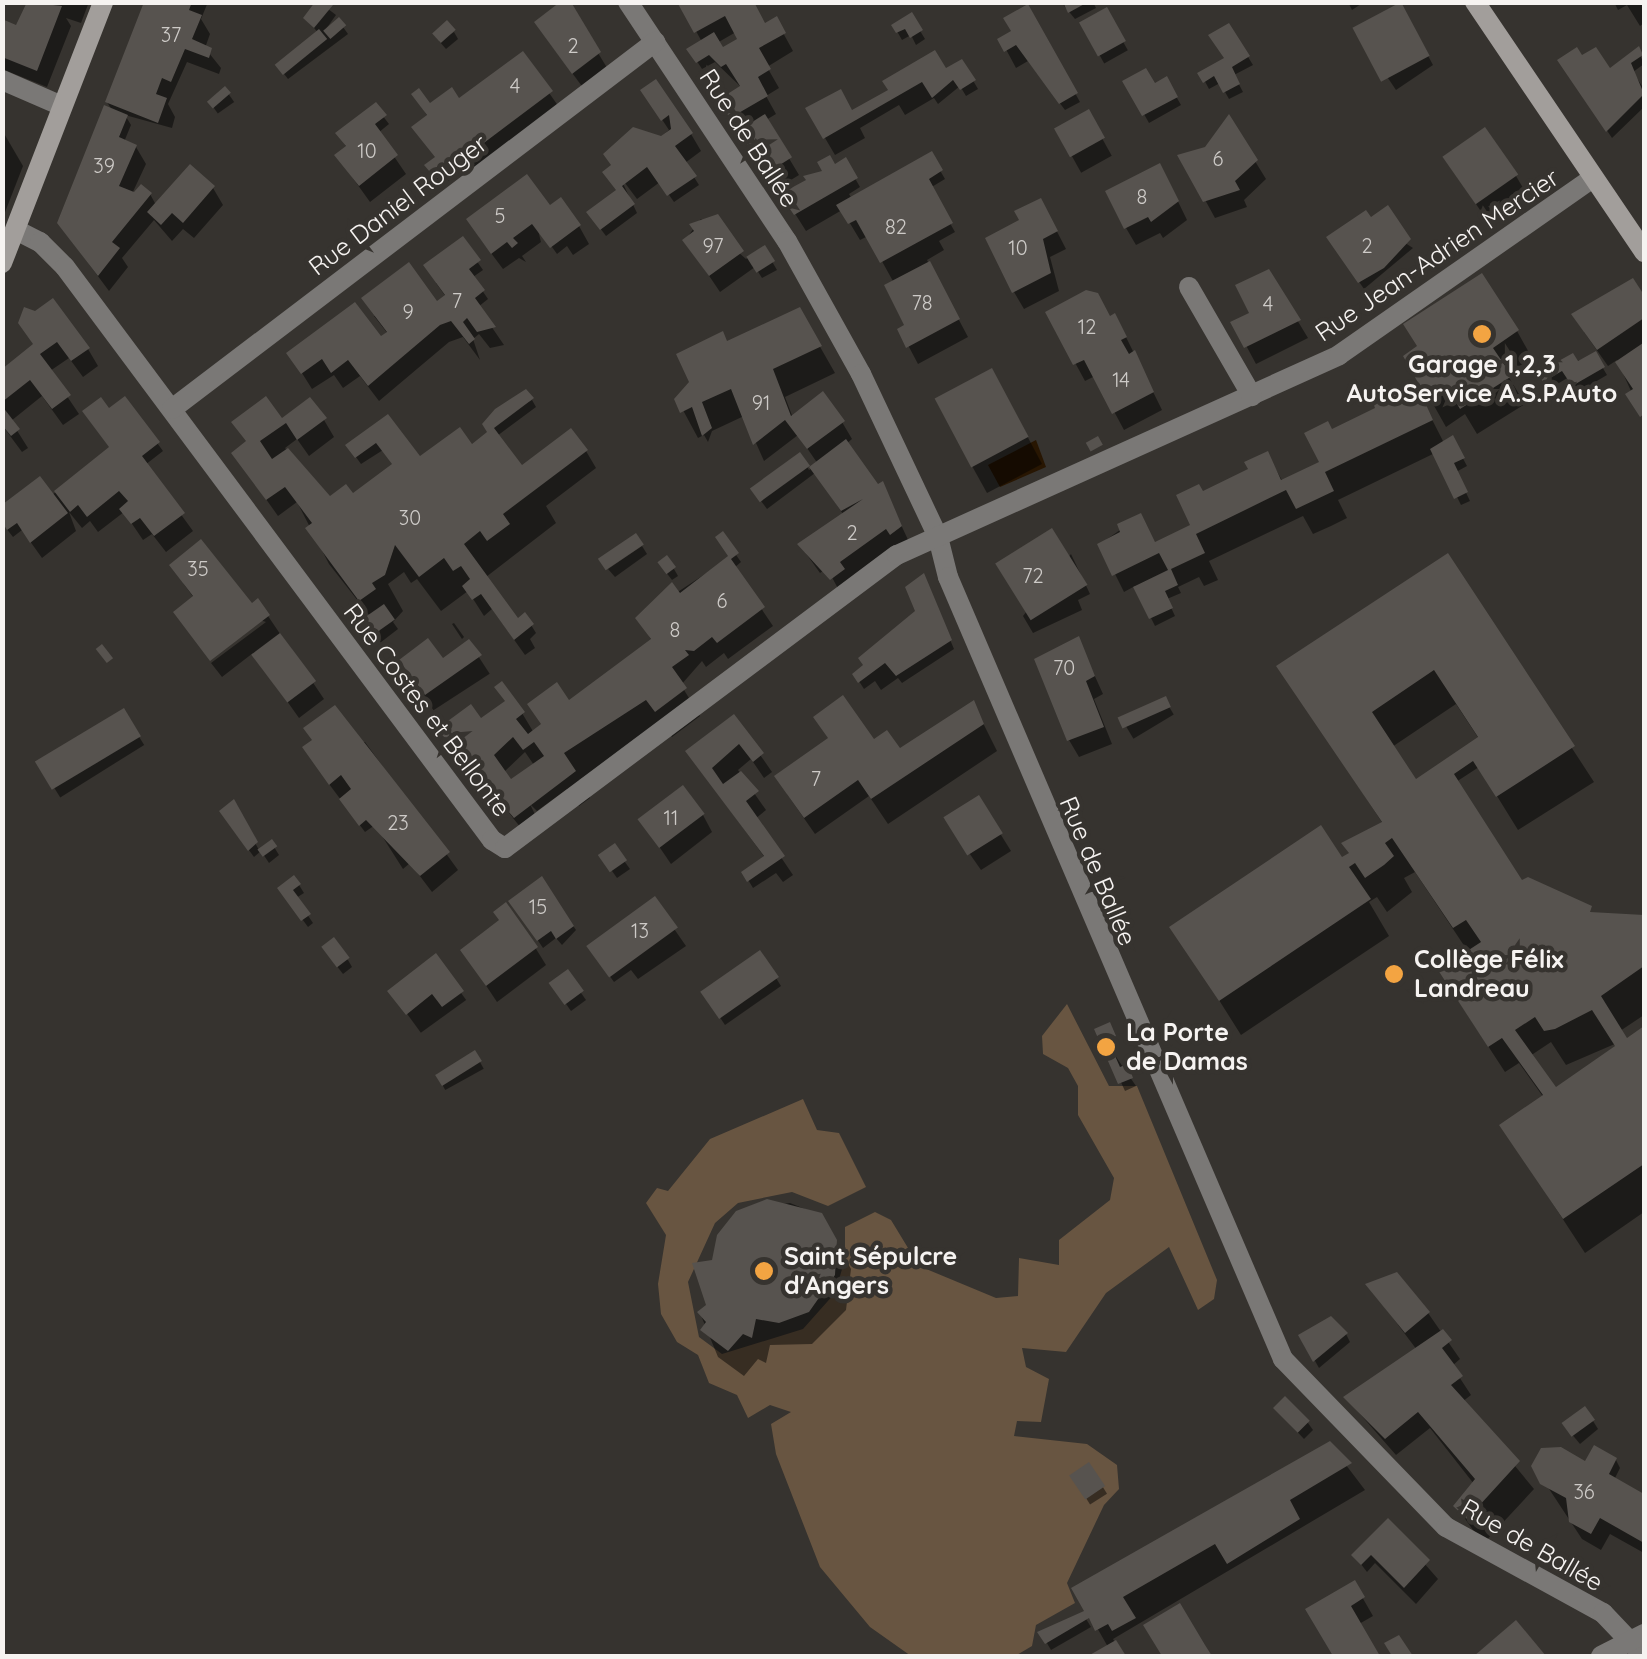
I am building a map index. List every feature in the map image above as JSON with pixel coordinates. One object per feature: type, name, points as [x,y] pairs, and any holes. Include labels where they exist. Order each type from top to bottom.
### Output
[{"type":"street","points":[[2,264],[102,2]]},
{"type":"street","name":"Rue de Ballée","points":[[628,2],[796,258],[862,374],[938,537],[970,630],[1282,1359],[1446,1527],[1602,1613],[1640,1644]]},
{"type":"street","points":[[1475,2],[1593,178],[1638,227],[1644,252]]},
{"type":"street","name":"Rue Daniel Rouger","points":[[172,409],[655,42]]},
{"type":"street","points":[[2,80],[62,106]]},
{"type":"street","name":"Rue Jean-Adrien Mercier","points":[[938,537],[1339,355],[1593,178]]},
{"type":"street","name":"Rue Costes et Bellonte","points":[[16,230],[53,253],[492,840],[505,848],[898,555],[938,537]]},
{"type":"street","points":[[1188,287],[1252,396]]},
{"type":"street","points":[[1601,1656],[1640,1644]]},
{"type":"shaded area","points":[[1036,440],[1046,467],[1000,487],[988,465]]},
{"type":"shaded area","points":[[1067,1004],[1109,1086],[1137,1086],[1217,1280],[1214,1299],[1198,1310],[1169,1247],[1106,1293],[1066,1352],[1022,1348],[1026,1367],[1049,1379],[1041,1422],[1017,1421],[1014,1436],[1087,1444],[1117,1465],[1119,1489],[1104,1505],[1067,1583],[1075,1603],[1036,1625],[1032,1646],[1015,1656],[911,1656],[870,1627],[820,1567],[776,1454],[771,1424],[791,1412],[770,1405],[748,1418],[737,1395],[709,1383],[698,1355],[677,1342],[661,1314],[658,1284],[666,1235],[646,1203],[657,1188],[668,1191],[710,1139],[803,1099],[817,1130],[839,1133],[866,1187],[828,1206],[792,1192],[738,1203],[715,1223],[688,1282],[699,1337],[722,1354],[803,1329],[835,1293],[845,1259],[845,1227],[875,1212],[891,1220],[919,1266],[996,1298],[1018,1296],[1019,1258],[1059,1265],[1059,1240],[1110,1200],[1114,1178],[1078,1115],[1078,1086],[1068,1068],[1043,1054],[1042,1036]]},
{"type":"building","points":[[27,2],[62,6],[37,71],[2,57],[2,19],[16,25]]},
{"type":"building","points":[[144,2],[192,2],[189,10],[202,15],[192,39],[212,48],[209,58],[185,49],[171,82],[162,78],[156,94],[167,98],[158,123],[105,102]]},
{"type":"building","points":[[315,2],[333,5],[314,28],[303,18]]},
{"type":"building","points":[[560,2],[571,2],[601,52],[572,74],[534,22]]},
{"type":"building","points":[[677,2],[754,2],[765,23],[777,16],[786,33],[759,48],[771,69],[758,77],[768,96],[730,118],[718,100],[740,86],[726,64],[721,67],[709,55],[696,63],[686,49],[714,32],[723,47],[737,39],[725,16],[694,33]]},
{"type":"building","points":[[1063,2],[1088,2],[1068,13]]},
{"type":"building","points":[[1401,2],[1430,56],[1381,82],[1352,28]]},
{"type":"building","points":[[1028,4],[1078,93],[1059,104],[1016,45],[1004,52],[997,39],[1011,31],[1003,18]]},
{"type":"building","points":[[1107,7],[1126,41],[1098,57],[1079,23]]},
{"type":"building","points":[[912,12],[923,30],[910,38],[905,29],[896,33],[891,25]]},
{"type":"building","points":[[339,17],[346,25],[330,39],[323,31]]},
{"type":"building","points":[[447,20],[456,30],[441,43],[432,33]]},
{"type":"building","points":[[1229,23],[1250,56],[1232,67],[1240,84],[1223,93],[1214,76],[1203,83],[1197,73],[1224,58],[1208,35]]},
{"type":"building","points":[[319,29],[327,39],[283,75],[275,65]]},
{"type":"building","points":[[1639,46],[1643,55],[1631,63],[1644,94],[1606,132],[1557,60],[1577,47],[1582,55],[1596,47],[1610,68]]},
{"type":"building","points":[[935,50],[946,68],[962,59],[976,80],[960,90],[953,80],[932,98],[922,82],[823,139],[805,108],[841,89],[852,110],[888,90],[882,81]]},
{"type":"building","points":[[523,51],[553,91],[436,179],[424,165],[435,157],[411,127],[427,115],[411,94],[419,88],[430,103],[452,87],[459,98]]},
{"type":"building","points":[[1146,68],[1155,83],[1167,76],[1178,97],[1142,116],[1122,81]]},
{"type":"building","points":[[656,79],[693,133],[675,146],[697,176],[667,196],[647,167],[622,186],[635,204],[600,230],[586,212],[616,190],[602,172],[611,165],[603,154],[633,127],[661,136],[671,129],[669,115],[661,121],[640,90]]},
{"type":"building","points":[[225,86],[231,93],[213,109],[207,102]]},
{"type":"building","points":[[376,102],[387,115],[375,124],[398,155],[359,186],[334,155],[346,146],[335,133]]},
{"type":"building","points":[[104,105],[128,115],[119,137],[137,145],[119,186],[134,192],[141,184],[152,193],[112,242],[120,248],[98,276],[57,223]]},
{"type":"building","points":[[1089,109],[1105,138],[1070,157],[1054,128]]},
{"type":"building","points":[[765,114],[792,157],[766,174],[739,130]]},
{"type":"building","points":[[1229,114],[1258,160],[1235,181],[1240,190],[1203,202],[1177,155],[1205,147]]},
{"type":"building","points":[[1485,127],[1518,175],[1476,204],[1442,157]]},
{"type":"building","points":[[932,151],[943,170],[929,179],[953,223],[880,263],[856,220],[848,224],[836,205]]},
{"type":"building","points":[[830,155],[835,164],[846,157],[858,178],[794,215],[780,194],[806,180],[803,176],[822,171],[817,162]]},
{"type":"building","points":[[1160,163],[1179,201],[1151,222],[1148,217],[1124,229],[1105,191]]},
{"type":"building","points":[[190,164],[215,186],[183,223],[172,213],[161,225],[147,212]]},
{"type":"building","points":[[527,174],[550,205],[561,197],[581,225],[550,248],[532,224],[513,238],[518,243],[512,248],[507,242],[491,254],[466,219]]},
{"type":"building","points":[[1041,198],[1058,231],[1043,239],[1051,273],[1012,293],[985,238],[1019,220],[1014,211]]},
{"type":"building","points":[[1388,205],[1411,239],[1384,268],[1358,283],[1326,237],[1366,210],[1371,217]]},
{"type":"building","points":[[718,214],[744,251],[709,276],[682,240],[694,231],[689,224]]},
{"type":"building","points":[[463,236],[481,260],[469,269],[485,290],[475,298],[496,327],[477,332],[467,318],[463,322],[475,339],[469,344],[451,321],[440,325],[368,386],[348,360],[331,373],[322,359],[301,374],[286,353],[355,302],[381,336],[387,332],[361,298],[409,262],[437,301],[445,295],[423,265]]},
{"type":"building","points":[[765,245],[775,261],[756,273],[746,257]]},
{"type":"building","points":[[930,261],[960,319],[906,348],[897,329],[904,325],[884,285]]},
{"type":"building","points":[[1269,269],[1301,320],[1244,348],[1230,322],[1249,313],[1235,285]]},
{"type":"building","points":[[1482,273],[1519,330],[1493,348],[1512,376],[1460,409],[1448,389],[1429,402],[1403,356],[1417,346],[1403,324]]},
{"type":"building","points":[[1633,278],[1644,295],[1644,318],[1597,350],[1571,314]]},
{"type":"building","points":[[1086,290],[1098,293],[1110,316],[1115,313],[1127,337],[1121,340],[1129,354],[1135,350],[1154,392],[1112,414],[1084,360],[1073,365],[1045,312]]},
{"type":"building","points":[[53,298],[90,348],[71,361],[57,342],[40,354],[71,395],[52,409],[30,380],[2,402],[2,369],[33,344],[18,323],[24,307],[35,311]]},
{"type":"building","points":[[800,307],[822,346],[773,369],[791,416],[823,391],[845,421],[807,449],[785,420],[753,445],[731,389],[702,402],[712,428],[702,436],[692,407],[680,413],[674,399],[689,382],[676,354],[723,331],[727,341]]},
{"type":"building","points":[[1643,343],[1644,414],[1640,417],[1625,394],[1633,389],[1615,362]]},
{"type":"building","points":[[1596,351],[1605,367],[1572,386],[1562,371],[1543,382],[1537,373],[1573,353],[1578,361]]},
{"type":"building","points":[[992,368],[1029,437],[971,467],[935,399]]},
{"type":"building","points":[[1418,387],[1433,420],[1325,472],[1334,491],[1296,509],[1286,490],[1196,534],[1205,553],[1171,569],[1178,585],[1165,591],[1173,608],[1149,619],[1133,587],[1168,570],[1159,553],[1112,576],[1097,544],[1120,532],[1117,524],[1141,513],[1155,542],[1190,525],[1176,495],[1199,484],[1203,491],[1248,469],[1244,462],[1268,451],[1281,480],[1319,462],[1304,433],[1328,421],[1332,429],[1375,408],[1372,400]]},
{"type":"building","points":[[526,389],[534,398],[494,428],[522,465],[571,428],[588,450],[503,514],[510,524],[487,541],[480,531],[464,544],[518,618],[525,612],[534,624],[514,640],[481,594],[472,600],[462,586],[470,579],[461,566],[453,571],[444,558],[419,577],[395,545],[385,575],[372,583],[376,589],[359,601],[305,528],[312,523],[285,487],[266,500],[231,453],[246,441],[231,422],[266,396],[282,418],[310,397],[327,418],[297,440],[286,423],[260,441],[272,459],[288,448],[330,496],[346,484],[353,493],[392,464],[376,443],[355,458],[345,445],[388,414],[420,456],[460,427],[472,444],[487,432],[482,424],[495,409]]},
{"type":"building","points":[[125,396],[160,442],[142,456],[185,513],[154,536],[140,518],[131,524],[119,509],[128,501],[119,491],[87,517],[78,505],[70,512],[54,491],[109,447],[82,411],[101,397],[109,408]]},
{"type":"building","points":[[2,406],[20,429],[11,436],[2,425]]},
{"type":"building","points":[[1453,435],[1465,458],[1454,463],[1468,492],[1454,499],[1430,449]]},
{"type":"building","points":[[1098,436],[1103,445],[1091,452],[1086,443]]},
{"type":"building","points":[[846,439],[878,484],[883,481],[902,526],[890,535],[886,529],[840,562],[845,569],[830,580],[797,544],[863,499],[841,511],[809,467]]},
{"type":"building","points":[[800,452],[810,466],[760,502],[750,488]]},
{"type":"building","points":[[40,476],[68,513],[30,543],[17,523],[7,530],[3,524],[3,504]]},
{"type":"building","points":[[1052,528],[1088,585],[1031,620],[995,564]]},
{"type":"building","points":[[723,531],[739,553],[731,559],[765,607],[717,643],[712,637],[694,651],[685,650],[689,655],[672,667],[687,688],[655,712],[646,700],[564,753],[576,771],[514,818],[437,729],[471,704],[481,718],[505,701],[494,687],[502,681],[525,712],[516,719],[528,734],[541,724],[527,704],[557,682],[569,700],[651,639],[635,618],[672,582],[680,593],[728,556],[715,537]],"holes":[[[513,737],[523,750],[534,742],[544,756],[511,779],[494,755]]]},
{"type":"building","points":[[636,533],[644,545],[606,570],[598,559]]},
{"type":"building","points":[[201,539],[252,603],[258,598],[270,615],[210,661],[173,612],[193,596],[169,565]]},
{"type":"building","points":[[1448,553],[1575,746],[1496,797],[1473,761],[1454,774],[1522,880],[1528,877],[1592,906],[1590,912],[1644,915],[1644,966],[1601,996],[1627,1038],[1644,1026],[1644,1164],[1563,1219],[1499,1125],[1543,1095],[1502,1038],[1488,1047],[1438,970],[1481,942],[1466,920],[1453,928],[1392,838],[1385,843],[1394,856],[1365,878],[1355,863],[1349,867],[1371,899],[1219,1001],[1169,927],[1321,825],[1342,857],[1349,853],[1341,843],[1382,822],[1276,666]],"holes":[[[1434,670],[1478,737],[1416,779],[1372,712]],[[1592,1010],[1615,1046],[1556,1087],[1515,1030],[1535,1017],[1544,1031],[1555,1029]]]},
{"type":"building","points":[[667,555],[676,567],[666,574],[657,562]]},
{"type":"building","points":[[924,573],[952,640],[896,676],[885,663],[858,683],[852,674],[863,665],[858,658],[915,611],[905,587]]},
{"type":"building","points":[[384,604],[395,620],[369,638],[358,622]]},
{"type":"building","points":[[280,633],[316,681],[287,703],[251,655]]},
{"type":"building","points":[[1079,636],[1095,676],[1086,681],[1104,727],[1067,741],[1034,659]]},
{"type":"building","points":[[428,638],[443,658],[469,639],[482,655],[425,695],[399,660]]},
{"type":"building","points":[[102,644],[113,658],[107,663],[96,649]]},
{"type":"building","points":[[843,695],[874,739],[887,730],[900,748],[974,700],[984,724],[871,799],[858,780],[804,818],[774,776],[828,738],[813,717]]},
{"type":"building","points":[[1166,696],[1171,707],[1122,729],[1118,718]]},
{"type":"building","points":[[335,705],[450,852],[420,876],[366,820],[359,826],[339,799],[351,789],[341,775],[329,785],[302,747],[312,740],[303,728]]},
{"type":"building","points":[[124,708],[141,736],[52,790],[35,762]]},
{"type":"building","points":[[734,714],[764,753],[753,762],[739,744],[712,768],[723,784],[741,771],[759,791],[746,801],[785,856],[747,882],[741,872],[764,856],[685,751]]},
{"type":"building","points":[[683,785],[705,814],[659,848],[637,819]]},
{"type":"building","points":[[979,795],[1003,833],[967,855],[943,817]]},
{"type":"building","points":[[234,799],[258,842],[248,851],[219,811]]},
{"type":"building","points":[[272,839],[277,846],[263,857],[257,850]]},
{"type":"building","points":[[615,843],[627,860],[610,872],[598,855]]},
{"type":"building","points":[[294,875],[301,884],[293,890],[311,914],[301,921],[277,888]]},
{"type":"building","points":[[542,876],[574,926],[556,939],[551,931],[537,941],[508,901]]},
{"type":"building","points":[[655,896],[678,928],[609,978],[586,946]]},
{"type":"building","points":[[506,902],[538,947],[486,986],[460,950],[499,920],[493,912]]},
{"type":"building","points":[[334,937],[350,958],[337,967],[321,947]]},
{"type":"building","points":[[760,950],[779,977],[719,1019],[700,992]]},
{"type":"building","points":[[436,953],[464,991],[442,1007],[432,994],[406,1015],[387,991]]},
{"type":"building","points":[[568,969],[584,991],[564,1005],[549,983]]},
{"type":"building","name":"La Porte de Damas","points":[[1110,1022],[1116,1036],[1108,1040],[1120,1067],[1128,1064],[1133,1078],[1118,1084],[1094,1029]]},
{"type":"building","points":[[475,1050],[482,1061],[442,1086],[435,1075]]},
{"type":"building","name":"Saint Sépulcre d'Angers","points":[[767,1199],[822,1213],[837,1240],[835,1275],[809,1312],[779,1323],[756,1319],[752,1338],[743,1334],[728,1351],[700,1330],[706,1322],[697,1312],[706,1305],[692,1263],[712,1260],[717,1235],[736,1211]]},
{"type":"building","points":[[1397,1272],[1430,1312],[1405,1333],[1365,1284]]},
{"type":"building","points":[[1331,1316],[1348,1333],[1313,1362],[1298,1335]]},
{"type":"building","points":[[1443,1329],[1452,1340],[1442,1348],[1463,1376],[1451,1385],[1520,1461],[1467,1519],[1453,1506],[1475,1479],[1418,1412],[1385,1439],[1343,1397]]},
{"type":"building","points":[[1285,1396],[1310,1421],[1298,1433],[1273,1408]]},
{"type":"building","points":[[1585,1406],[1595,1420],[1572,1437],[1562,1423]]},
{"type":"building","points":[[1330,1441],[1352,1463],[1290,1500],[1300,1519],[1227,1564],[1215,1544],[1123,1597],[1136,1618],[1112,1631],[1108,1624],[1095,1631],[1089,1618],[1045,1644],[1037,1632],[1084,1611],[1071,1588]]},
{"type":"building","points":[[1594,1445],[1617,1458],[1609,1474],[1644,1494],[1644,1543],[1600,1518],[1591,1534],[1569,1522],[1566,1498],[1540,1484],[1531,1466],[1541,1448],[1561,1447],[1585,1461]]},
{"type":"building","points":[[1089,1462],[1105,1486],[1085,1499],[1069,1475]]},
{"type":"building","points":[[1388,1518],[1430,1560],[1404,1588],[1371,1555],[1361,1565],[1351,1555]]},
{"type":"building","points":[[1355,1580],[1365,1597],[1351,1606],[1380,1656],[1333,1656],[1305,1609]]},
{"type":"building","points":[[1180,1603],[1212,1656],[1162,1656],[1143,1625]]},
{"type":"building","points":[[1516,1620],[1546,1656],[1474,1656]]},
{"type":"building","points":[[1399,1635],[1413,1656],[1392,1656],[1384,1643]]},
{"type":"building","points":[[1116,1640],[1126,1656],[1088,1656]]},
{"type":"place","name":"Garage 1,2,3 AutoService A.S.P.Auto","points":[[1482,334]]},
{"type":"place","name":"Collège Félix Landreau","points":[[1394,974]]},
{"type":"place","name":"La Porte de Damas","points":[[1106,1047]]},
{"type":"place","name":"Saint Sépulcre d'Angers","points":[[764,1271]]}]
